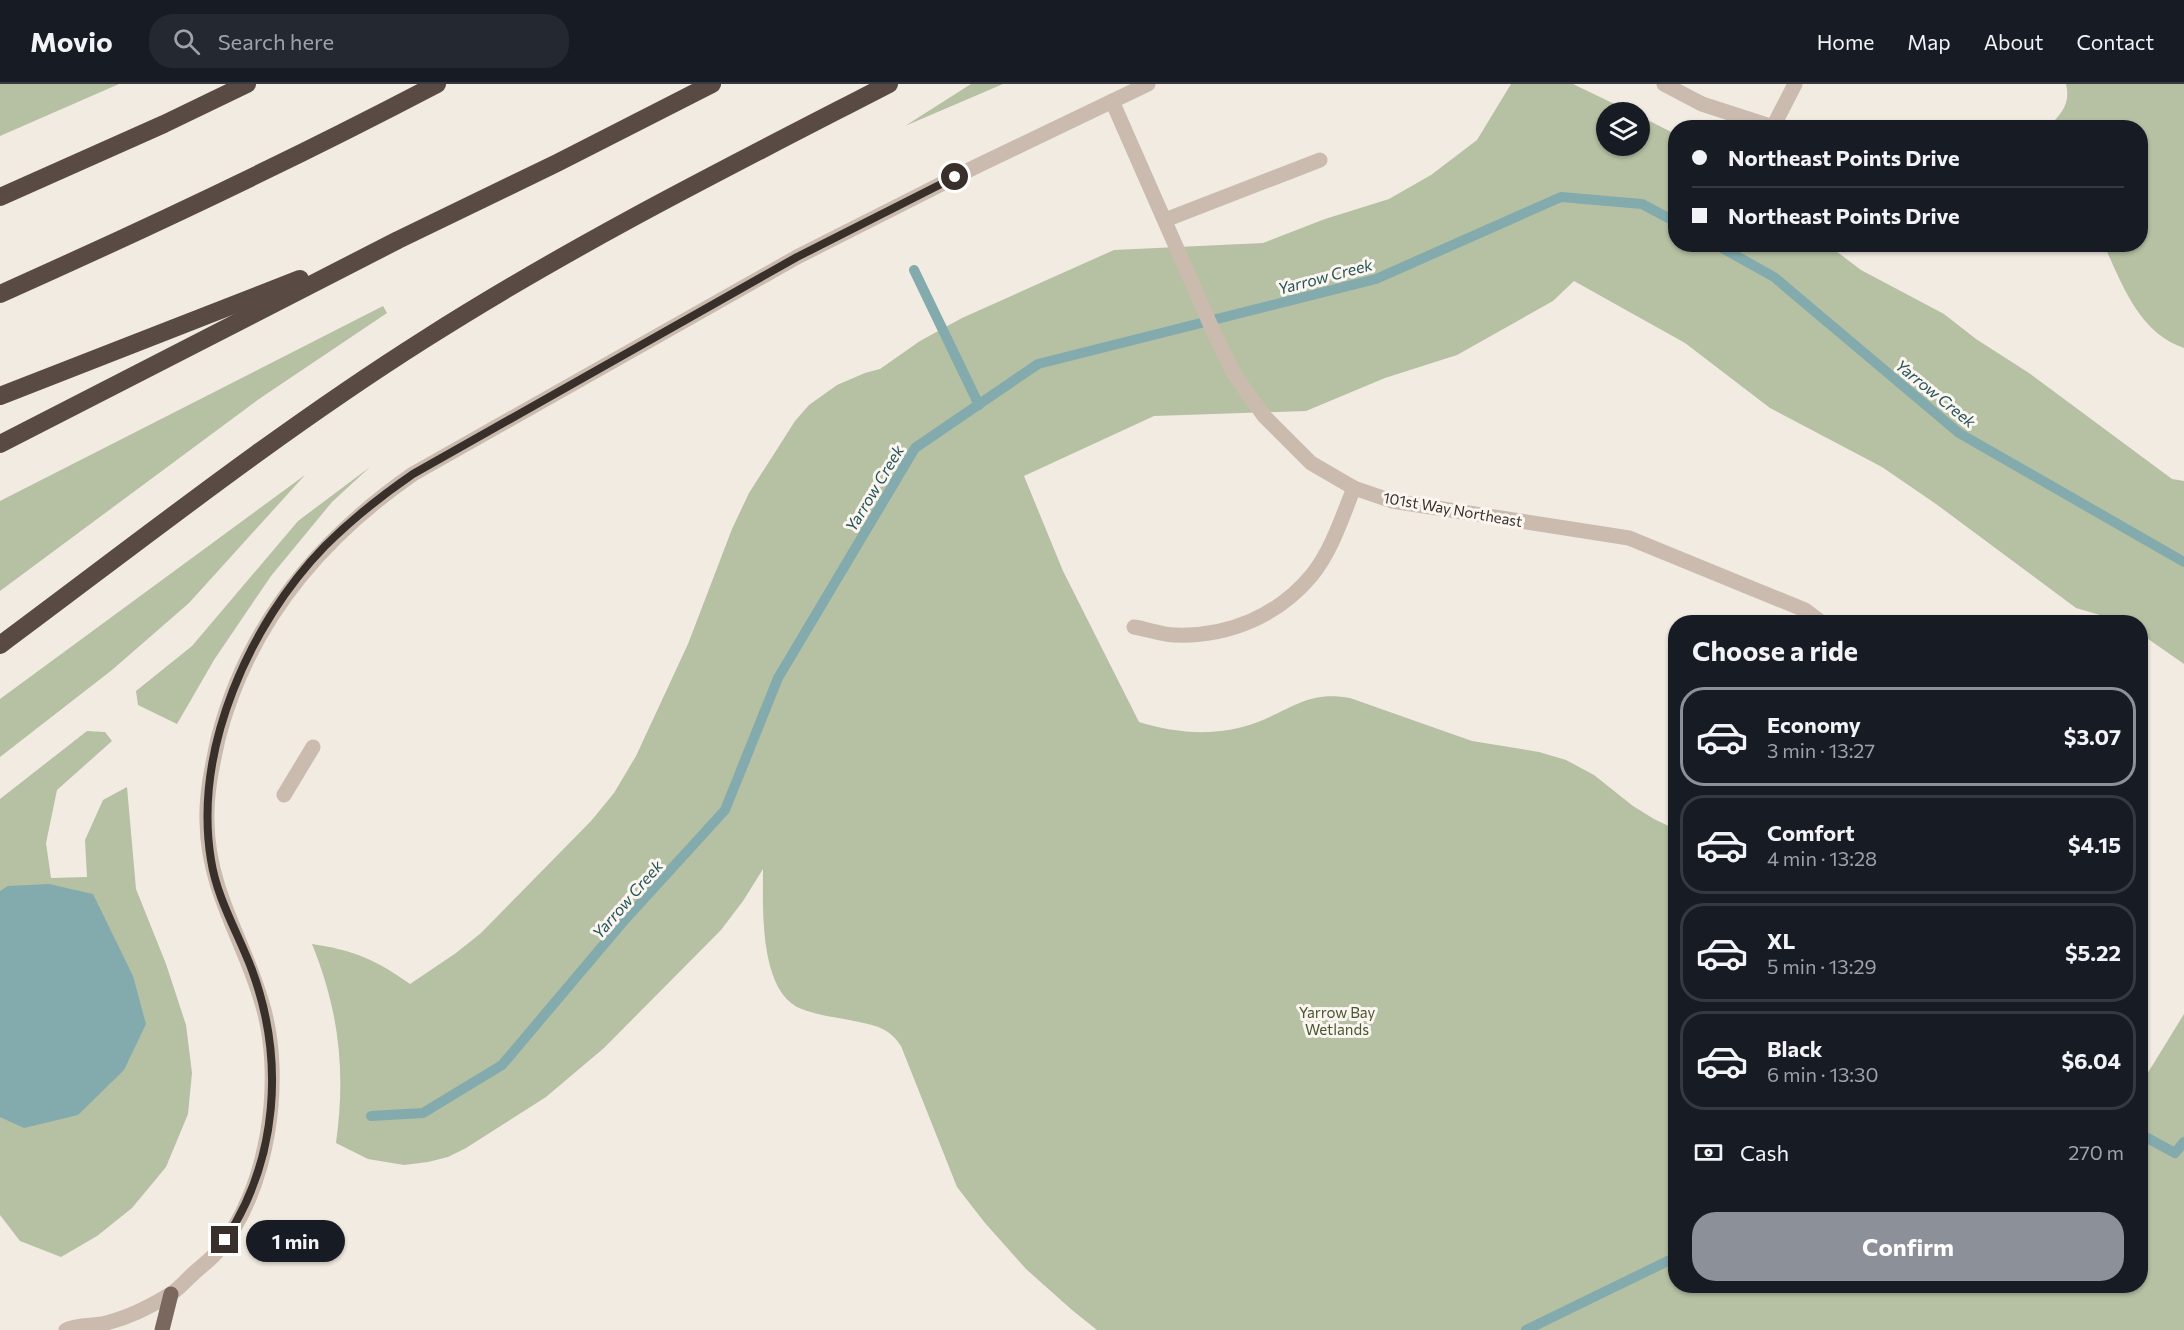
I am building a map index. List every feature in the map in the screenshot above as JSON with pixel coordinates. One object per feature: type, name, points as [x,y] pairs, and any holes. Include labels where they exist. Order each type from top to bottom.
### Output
[{"type":"highway","points":[[0,197],[164,124],[247,84]]},
{"type":"highway","points":[[0,294],[119,241],[437,84]]},
{"type":"highway","points":[[0,444],[398,240],[712,84]]},
{"type":"highway","points":[[0,645],[335,398],[426,338],[644,211],[889,84]]},
{"type":"highway","points":[[0,396],[398,240]]},
{"type":"main road","points":[[162,1330],[171,1294]]},
{"type":"street","points":[[66,1330],[72,1327],[123,1319],[171,1294],[216,1252],[249,1197],[261,1159],[274,1089],[271,1043],[263,1005],[252,970],[220,898],[211,861],[207,824],[208,786],[225,711],[239,676],[271,616],[299,576],[324,547],[381,496],[413,474],[797,257],[975,166],[1148,84]]},
{"type":"street","points":[[1664,84],[1702,104],[1751,120]]},
{"type":"street","points":[[1777,120],[1795,84]]},
{"type":"street","name":"101st Way Northeast","points":[[1112,100],[1234,374],[1264,416],[1311,464],[1354,488],[1392,501],[1629,538],[1804,610],[1811,615]]},
{"type":"street","points":[[1165,220],[1320,160]]},
{"type":"street","points":[[1134,627],[1173,635],[1213,634],[1251,622],[1285,602],[1313,574],[1333,540],[1354,488]]},
{"type":"street","points":[[284,795],[313,747]]},
{"type":"green space","points":[[0,84],[119,84],[0,136]]},
{"type":"green space","points":[[971,84],[1003,84],[905,126]]},
{"type":"green space","name":"Yarrow Bay Wetlands","points":[[1511,84],[1573,84],[1610,102],[1596,102],[1596,156],[1650,156],[1650,121],[1668,130],[1668,252],[1837,252],[1861,270],[1944,314],[1976,339],[2029,373],[2172,479],[2184,481],[2184,664],[2148,639],[2148,615],[2100,615],[2076,608],[1936,504],[1882,467],[1770,408],[1685,343],[1574,281],[1553,301],[1457,355],[1385,378],[1306,411],[1154,416],[1024,476],[1063,571],[1139,722],[1169,729],[1213,732],[1258,722],[1312,699],[1335,696],[1350,698],[1472,741],[1539,752],[1566,760],[1594,775],[1633,806],[1668,826],[1668,1293],[2148,1293],[2148,1073],[2184,1014],[2184,1330],[1097,1330],[1026,1269],[957,1187],[897,1040],[878,1027],[804,1010],[785,997],[776,982],[766,944],[763,869],[721,930],[604,1048],[546,1097],[466,1148],[448,1157],[428,1162],[404,1165],[368,1159],[336,1143],[340,1091],[338,1042],[329,993],[312,944],[340,949],[364,957],[387,968],[410,984],[481,933],[591,821],[614,793],[636,756],[688,644],[732,529],[749,493],[795,421],[809,405],[837,385],[880,369],[920,341],[962,318],[1114,250],[1263,243],[1325,219],[1389,199],[1431,175],[1477,140]]},
{"type":"green space","points":[[2066,84],[2184,84],[2184,348],[2168,341],[2144,319],[2125,291],[2107,252],[2148,252],[2148,120],[2054,120],[2066,103]]},
{"type":"green space","points":[[383,306],[387,313],[259,399],[0,591],[0,501]]},
{"type":"green space","points":[[370,467],[332,502],[271,576],[214,660],[177,724],[138,705],[136,691],[192,646],[298,521]]},
{"type":"green space","points":[[305,475],[189,603],[112,670],[0,757],[0,699]]},
{"type":"green space","points":[[87,731],[105,732],[112,741],[57,790],[46,843],[51,878],[87,877],[85,840],[103,800],[127,787],[136,889],[166,964],[186,1025],[192,1073],[188,1114],[166,1167],[132,1208],[97,1236],[61,1257],[20,1241],[0,1215],[0,799]]},
{"type":"water","points":[[49,884],[93,894],[133,976],[146,1024],[124,1070],[78,1115],[24,1128],[0,1117],[0,891],[8,886]]},
{"type":"waterway","name":"Yarrow Creek","points":[[371,1116],[423,1113],[502,1065],[622,923],[725,810],[778,678],[915,448],[1038,364],[1376,279],[1561,197],[1642,204],[1668,218]]},
{"type":"waterway","name":"Yarrow Creek","points":[[1729,252],[1774,277],[1959,433],[2184,562]]},
{"type":"waterway","points":[[914,270],[979,405]]},
{"type":"waterway","points":[[2148,1138],[2175,1153],[2184,1142]]},
{"type":"waterway","points":[[1526,1330],[1668,1261]]},
{"type":"route","points":[[225,1240],[249,1197],[261,1159],[274,1089],[271,1043],[263,1005],[252,970],[220,898],[211,861],[207,824],[208,786],[225,711],[256,641],[276,608],[324,547],[381,496],[413,474],[797,257],[955,177]]}]
